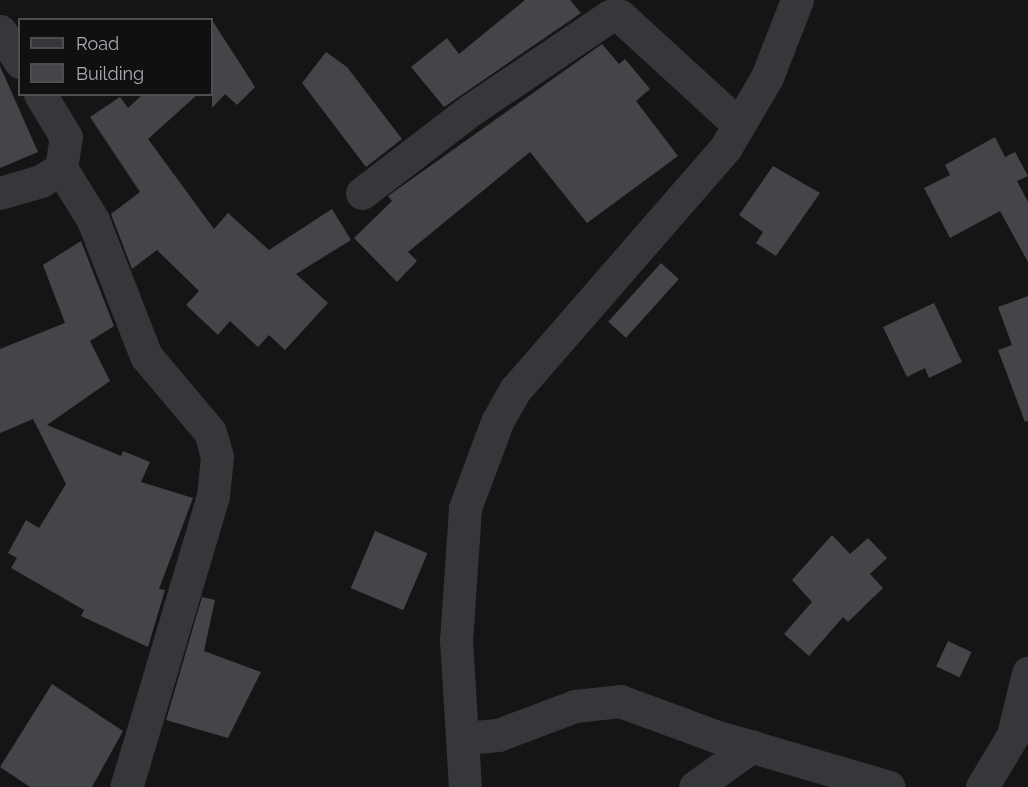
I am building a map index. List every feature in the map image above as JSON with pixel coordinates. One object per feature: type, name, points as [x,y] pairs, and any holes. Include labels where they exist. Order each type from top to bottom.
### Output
[{"type":"street","points":[[465,787],[464,738],[456,641],[465,508],[497,423],[515,390],[675,209],[739,125],[766,77],[797,0]]},
{"type":"street","points":[[362,193],[472,109],[610,16],[620,16],[739,125]]},
{"type":"street","points":[[0,30],[18,59]]},
{"type":"street","points":[[41,96],[66,137],[62,168],[93,220],[146,357],[210,432],[217,457],[213,495],[126,787]]},
{"type":"street","points":[[0,192],[41,181],[62,168]]},
{"type":"street","points":[[982,787],[1013,735],[1028,674]]},
{"type":"street","points":[[464,738],[498,735],[575,706],[620,701],[752,746],[889,787]]},
{"type":"street","points":[[695,787],[752,746]]},
{"type":"building","points":[[525,0],[570,0],[581,13],[444,107],[411,67],[447,38],[459,54]]},
{"type":"building","points":[[213,22],[255,87],[237,105],[225,94],[212,108]]},
{"type":"building","points":[[602,44],[619,64],[625,59],[650,89],[636,101],[678,156],[587,223],[530,152],[408,252],[417,261],[397,282],[354,238],[392,201],[388,196]]},
{"type":"building","points":[[326,52],[347,67],[402,139],[366,167],[302,83]]},
{"type":"building","points":[[0,66],[38,152],[0,168]]},
{"type":"building","points":[[141,96],[196,96],[148,139],[214,229],[228,213],[269,250],[332,209],[351,240],[296,274],[328,303],[285,350],[269,335],[258,347],[230,321],[218,335],[186,305],[199,291],[157,250],[132,269],[111,214],[140,192],[90,117],[120,97],[128,108]]},
{"type":"building","points":[[995,137],[1005,157],[1015,152],[1028,176],[1017,181],[1028,202],[1028,262],[1000,211],[950,238],[924,188],[950,175],[945,165]]},
{"type":"building","points":[[773,166],[820,193],[776,256],[756,243],[763,232],[739,215]]},
{"type":"building","points":[[81,241],[114,326],[90,341],[110,381],[47,425],[121,456],[123,451],[150,462],[141,482],[193,498],[159,589],[165,590],[148,647],[81,616],[84,610],[11,568],[17,558],[8,553],[26,520],[39,528],[66,484],[33,419],[0,433],[0,349],[65,323],[43,265]]},
{"type":"building","points":[[661,263],[679,279],[626,338],[608,322]]},
{"type":"building","points":[[1028,296],[1028,421],[1025,422],[998,350],[1012,345],[998,307]]},
{"type":"building","points":[[934,303],[962,362],[929,378],[925,368],[907,377],[883,327]]},
{"type":"building","points":[[375,531],[427,553],[403,610],[351,588]]},
{"type":"building","points":[[832,535],[850,554],[868,538],[887,558],[870,574],[883,588],[848,622],[843,617],[809,656],[784,634],[812,602],[792,580]]},
{"type":"building","points":[[202,597],[215,600],[204,651],[261,672],[228,738],[166,720]]},
{"type":"building","points":[[948,641],[972,652],[960,677],[936,666]]},
{"type":"building","points":[[52,684],[123,731],[92,787],[30,787],[0,767]]}]
